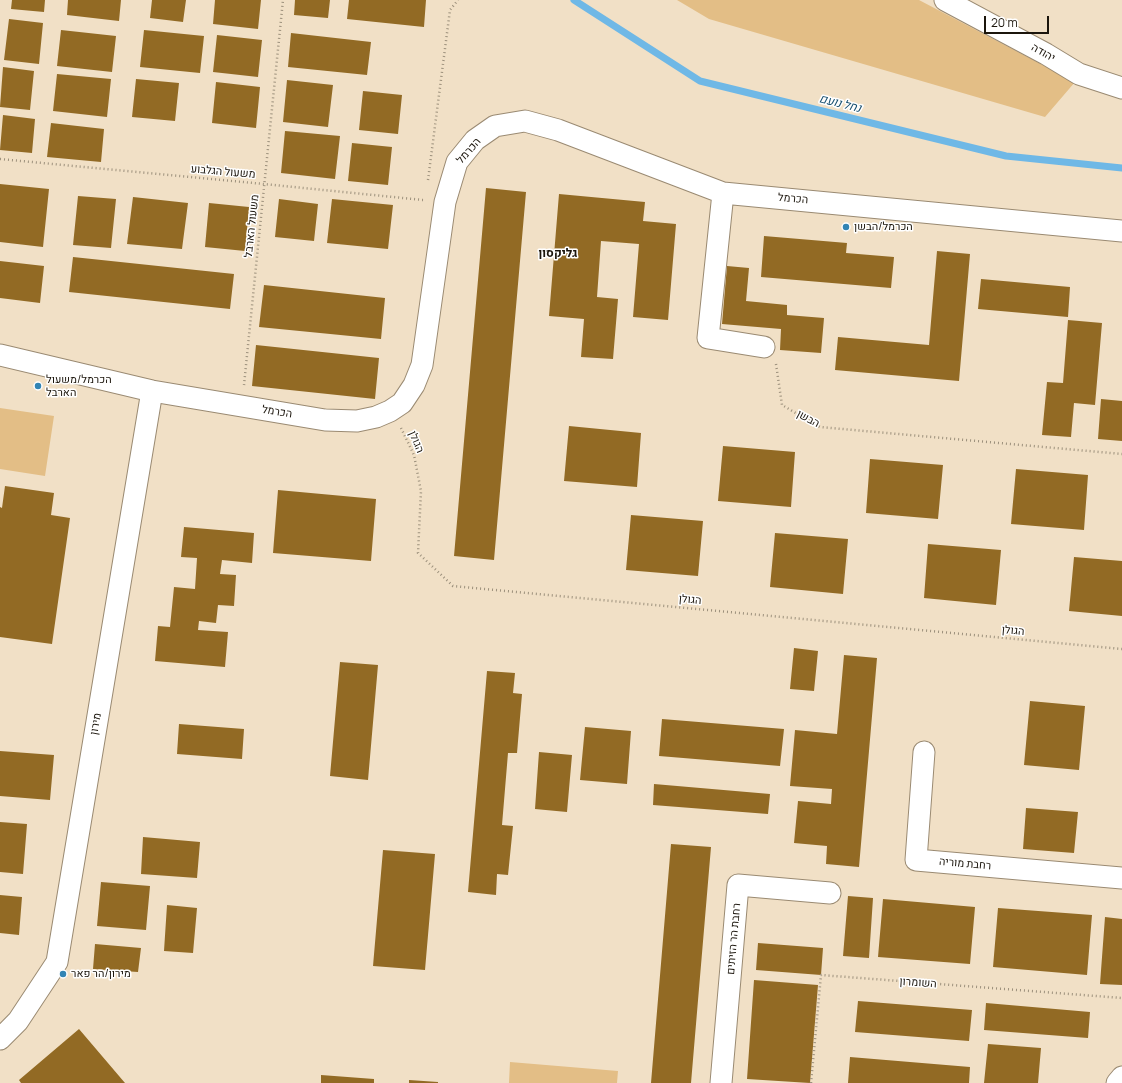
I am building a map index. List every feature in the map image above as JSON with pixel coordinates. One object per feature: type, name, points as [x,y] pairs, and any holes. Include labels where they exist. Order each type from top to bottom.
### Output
[{"type":"street","name":"יהודה","points":[[945,0],[1046,54],[1079,74],[1122,88]]},
{"type":"street","name":"הכרמל","points":[[0,355],[152,391],[325,420],[357,421],[376,417],[390,411],[402,403],[414,386],[422,365],[445,202],[457,162],[475,140],[495,126],[525,121],[558,130],[723,193],[1122,231]]},
{"type":"street","points":[[723,193],[708,338],[764,347]]},
{"type":"street","name":"מירון","points":[[0,1039],[18,1022],[57,962],[152,391]]},
{"type":"street","name":"רחבת מוריה","points":[[924,752],[916,860],[1122,878]]},
{"type":"street","name":"רחבת הר הזיתים","points":[[721,1083],[738,886],[830,894]]},
{"type":"street","points":[[1117,1083],[1122,1077]]},
{"type":"path","name":"משעול הארבל","points":[[242,406],[283,0]]},
{"type":"path","points":[[427,185],[450,10],[458,0]]},
{"type":"path","name":"משעול הגלבוע","points":[[0,159],[445,202]]},
{"type":"path","name":"הבשן","points":[[764,347],[776,364],[782,405],[820,427],[1122,454]]},
{"type":"path","name":"הגולן","points":[[390,411],[403,431],[414,455],[421,491],[418,553],[453,586],[1122,649]]},
{"type":"path","name":"השומרון","points":[[811,1083],[821,975],[1122,998]]},
{"type":"shaded area","points":[[677,0],[919,0],[1075,82],[1045,117],[709,19]]},
{"type":"shaded area","points":[[0,408],[54,416],[45,476],[0,469]]},
{"type":"shaded area","points":[[510,1062],[618,1071],[617,1083],[509,1083]]},
{"type":"building","points":[[12,0],[45,0],[44,12],[11,9]]},
{"type":"building","points":[[68,0],[121,0],[119,21],[67,15]]},
{"type":"building","points":[[152,0],[186,0],[183,22],[150,18]]},
{"type":"building","points":[[215,0],[261,0],[258,29],[213,24]]},
{"type":"building","points":[[295,0],[330,0],[328,18],[294,15]]},
{"type":"building","points":[[349,0],[426,0],[424,27],[347,19]]},
{"type":"building","points":[[9,19],[43,23],[39,64],[4,60]]},
{"type":"building","points":[[61,30],[116,36],[112,72],[57,66]]},
{"type":"building","points":[[144,30],[204,36],[200,73],[140,67]]},
{"type":"building","points":[[291,33],[371,42],[367,75],[288,67]]},
{"type":"building","points":[[217,35],[262,40],[258,77],[213,72]]},
{"type":"building","points":[[3,67],[34,71],[30,110],[0,107]]},
{"type":"building","points":[[57,74],[111,79],[107,117],[53,111]]},
{"type":"building","points":[[136,79],[179,83],[175,121],[132,117]]},
{"type":"building","points":[[287,80],[333,85],[328,127],[283,122]]},
{"type":"building","points":[[216,82],[260,87],[256,128],[212,123]]},
{"type":"building","points":[[363,91],[402,95],[398,134],[359,130]]},
{"type":"building","points":[[3,115],[35,119],[32,153],[0,150]]},
{"type":"building","points":[[51,123],[104,129],[101,162],[47,157]]},
{"type":"building","points":[[285,131],[340,136],[335,179],[281,173]]},
{"type":"building","points":[[352,143],[392,147],[388,185],[348,181]]},
{"type":"building","points":[[0,184],[49,189],[43,247],[0,242]]},
{"type":"building","points":[[486,188],[526,192],[494,560],[454,556]]},
{"type":"building","points":[[559,194],[645,202],[643,221],[676,224],[668,320],[633,317],[639,244],[601,241],[597,297],[618,299],[613,359],[581,357],[584,319],[549,316]]},
{"type":"building","points":[[78,196],[116,199],[111,248],[73,245]]},
{"type":"building","points":[[133,197],[188,203],[182,249],[127,244]]},
{"type":"building","points":[[279,199],[318,204],[314,241],[275,237]]},
{"type":"building","points":[[332,199],[393,205],[388,249],[327,243]]},
{"type":"building","points":[[209,203],[249,207],[245,251],[205,247]]},
{"type":"building","points":[[764,236],[847,243],[846,253],[894,257],[891,288],[761,277]]},
{"type":"building","points":[[937,251],[970,254],[959,381],[835,370],[838,337],[929,345]]},
{"type":"building","points":[[73,257],[234,274],[230,309],[69,292]]},
{"type":"building","points":[[0,261],[44,266],[40,303],[0,298]]},
{"type":"building","points":[[727,266],[749,268],[746,301],[787,305],[787,315],[824,318],[821,353],[780,350],[781,329],[722,324]]},
{"type":"building","points":[[981,279],[1070,287],[1068,317],[978,309]]},
{"type":"building","points":[[264,285],[385,298],[381,339],[259,327]]},
{"type":"building","points":[[1068,320],[1102,323],[1095,405],[1074,403],[1071,437],[1042,435],[1047,382],[1063,383]]},
{"type":"building","points":[[256,345],[379,358],[375,399],[252,386]]},
{"type":"building","points":[[1101,399],[1122,401],[1122,441],[1098,439]]},
{"type":"building","points":[[569,426],[641,433],[637,487],[564,481]]},
{"type":"building","points":[[723,446],[795,452],[791,507],[718,501]]},
{"type":"building","points":[[870,459],[943,465],[938,519],[866,513]]},
{"type":"building","points":[[1016,469],[1088,475],[1084,530],[1011,524]]},
{"type":"building","points":[[5,486],[54,493],[51,515],[70,518],[52,644],[0,637],[0,507],[2,508]]},
{"type":"building","points":[[278,490],[376,499],[371,561],[273,553]]},
{"type":"building","points":[[631,515],[703,521],[698,576],[626,570]]},
{"type":"building","points":[[184,527],[254,533],[252,563],[222,560],[220,574],[236,575],[234,606],[218,605],[216,623],[199,621],[198,630],[228,632],[225,667],[155,661],[158,626],[170,627],[174,587],[195,589],[197,558],[181,557]]},
{"type":"building","points":[[775,533],[848,539],[843,594],[770,587]]},
{"type":"building","points":[[928,544],[1001,550],[996,605],[924,598]]},
{"type":"building","points":[[1074,557],[1122,561],[1122,616],[1069,611]]},
{"type":"building","points":[[794,648],[818,651],[814,691],[790,689]]},
{"type":"building","points":[[844,655],[877,658],[859,867],[826,864],[827,846],[794,843],[798,801],[831,804],[832,789],[790,786],[795,730],[837,734]]},
{"type":"building","points":[[340,662],[378,665],[368,780],[330,776]]},
{"type":"building","points":[[487,671],[515,673],[513,693],[522,694],[517,753],[508,753],[502,825],[513,826],[508,875],[497,874],[496,895],[468,892]]},
{"type":"building","points":[[1030,701],[1085,706],[1079,770],[1024,765]]},
{"type":"building","points":[[662,719],[784,729],[780,766],[659,756]]},
{"type":"building","points":[[179,724],[244,729],[242,759],[177,754]]},
{"type":"building","points":[[585,727],[631,731],[627,784],[580,780]]},
{"type":"building","points":[[0,751],[54,755],[50,800],[0,796]]},
{"type":"building","points":[[539,752],[572,755],[567,812],[535,809]]},
{"type":"building","points":[[654,784],[770,794],[768,814],[653,805]]},
{"type":"building","points":[[1026,808],[1078,812],[1074,853],[1023,849]]},
{"type":"building","points":[[0,822],[27,824],[23,874],[0,872]]},
{"type":"building","points":[[143,837],[200,842],[197,878],[141,874]]},
{"type":"building","points":[[671,844],[711,847],[691,1083],[651,1083]]},
{"type":"building","points":[[383,850],[435,854],[425,970],[373,966]]},
{"type":"building","points":[[101,882],[150,886],[146,930],[97,926]]},
{"type":"building","points":[[0,895],[22,897],[19,935],[0,933]]},
{"type":"building","points":[[848,896],[873,898],[869,958],[843,956]]},
{"type":"building","points":[[883,899],[975,907],[970,964],[878,957]]},
{"type":"building","points":[[167,905],[197,908],[193,953],[164,951]]},
{"type":"building","points":[[998,908],[1092,915],[1087,975],[993,967]]},
{"type":"building","points":[[1105,917],[1122,919],[1122,985],[1100,984]]},
{"type":"building","points":[[758,943],[823,948],[821,975],[756,970]]},
{"type":"building","points":[[95,944],[141,948],[138,972],[93,969]]},
{"type":"building","points":[[754,980],[818,985],[810,1083],[747,1079]]},
{"type":"building","points":[[858,1001],[972,1010],[969,1041],[855,1032]]},
{"type":"building","points":[[986,1003],[1090,1012],[1088,1038],[984,1030]]},
{"type":"building","points":[[79,1029],[125,1083],[21,1083],[19,1080]]},
{"type":"building","points":[[988,1044],[1041,1048],[1038,1083],[984,1083]]},
{"type":"building","points":[[850,1057],[970,1067],[969,1083],[848,1083]]},
{"type":"building","points":[[321,1075],[374,1079],[374,1083],[321,1083]]},
{"type":"building","points":[[409,1080],[438,1082],[438,1083],[409,1083]]},
{"type":"waterway","name":"נחל נועם","points":[[574,0],[700,81],[1006,156],[1122,168]]},
{"type":"place","name":"הכרמל/הבשן","points":[[846,227]]},
{"type":"place","name":"הכרמל/משעול הארבל","points":[[38,386]]},
{"type":"place","name":"מירון/הר פאר","points":[[63,974]]},
{"type":"district","name":"גליקסון","points":[[558,254]]}]
